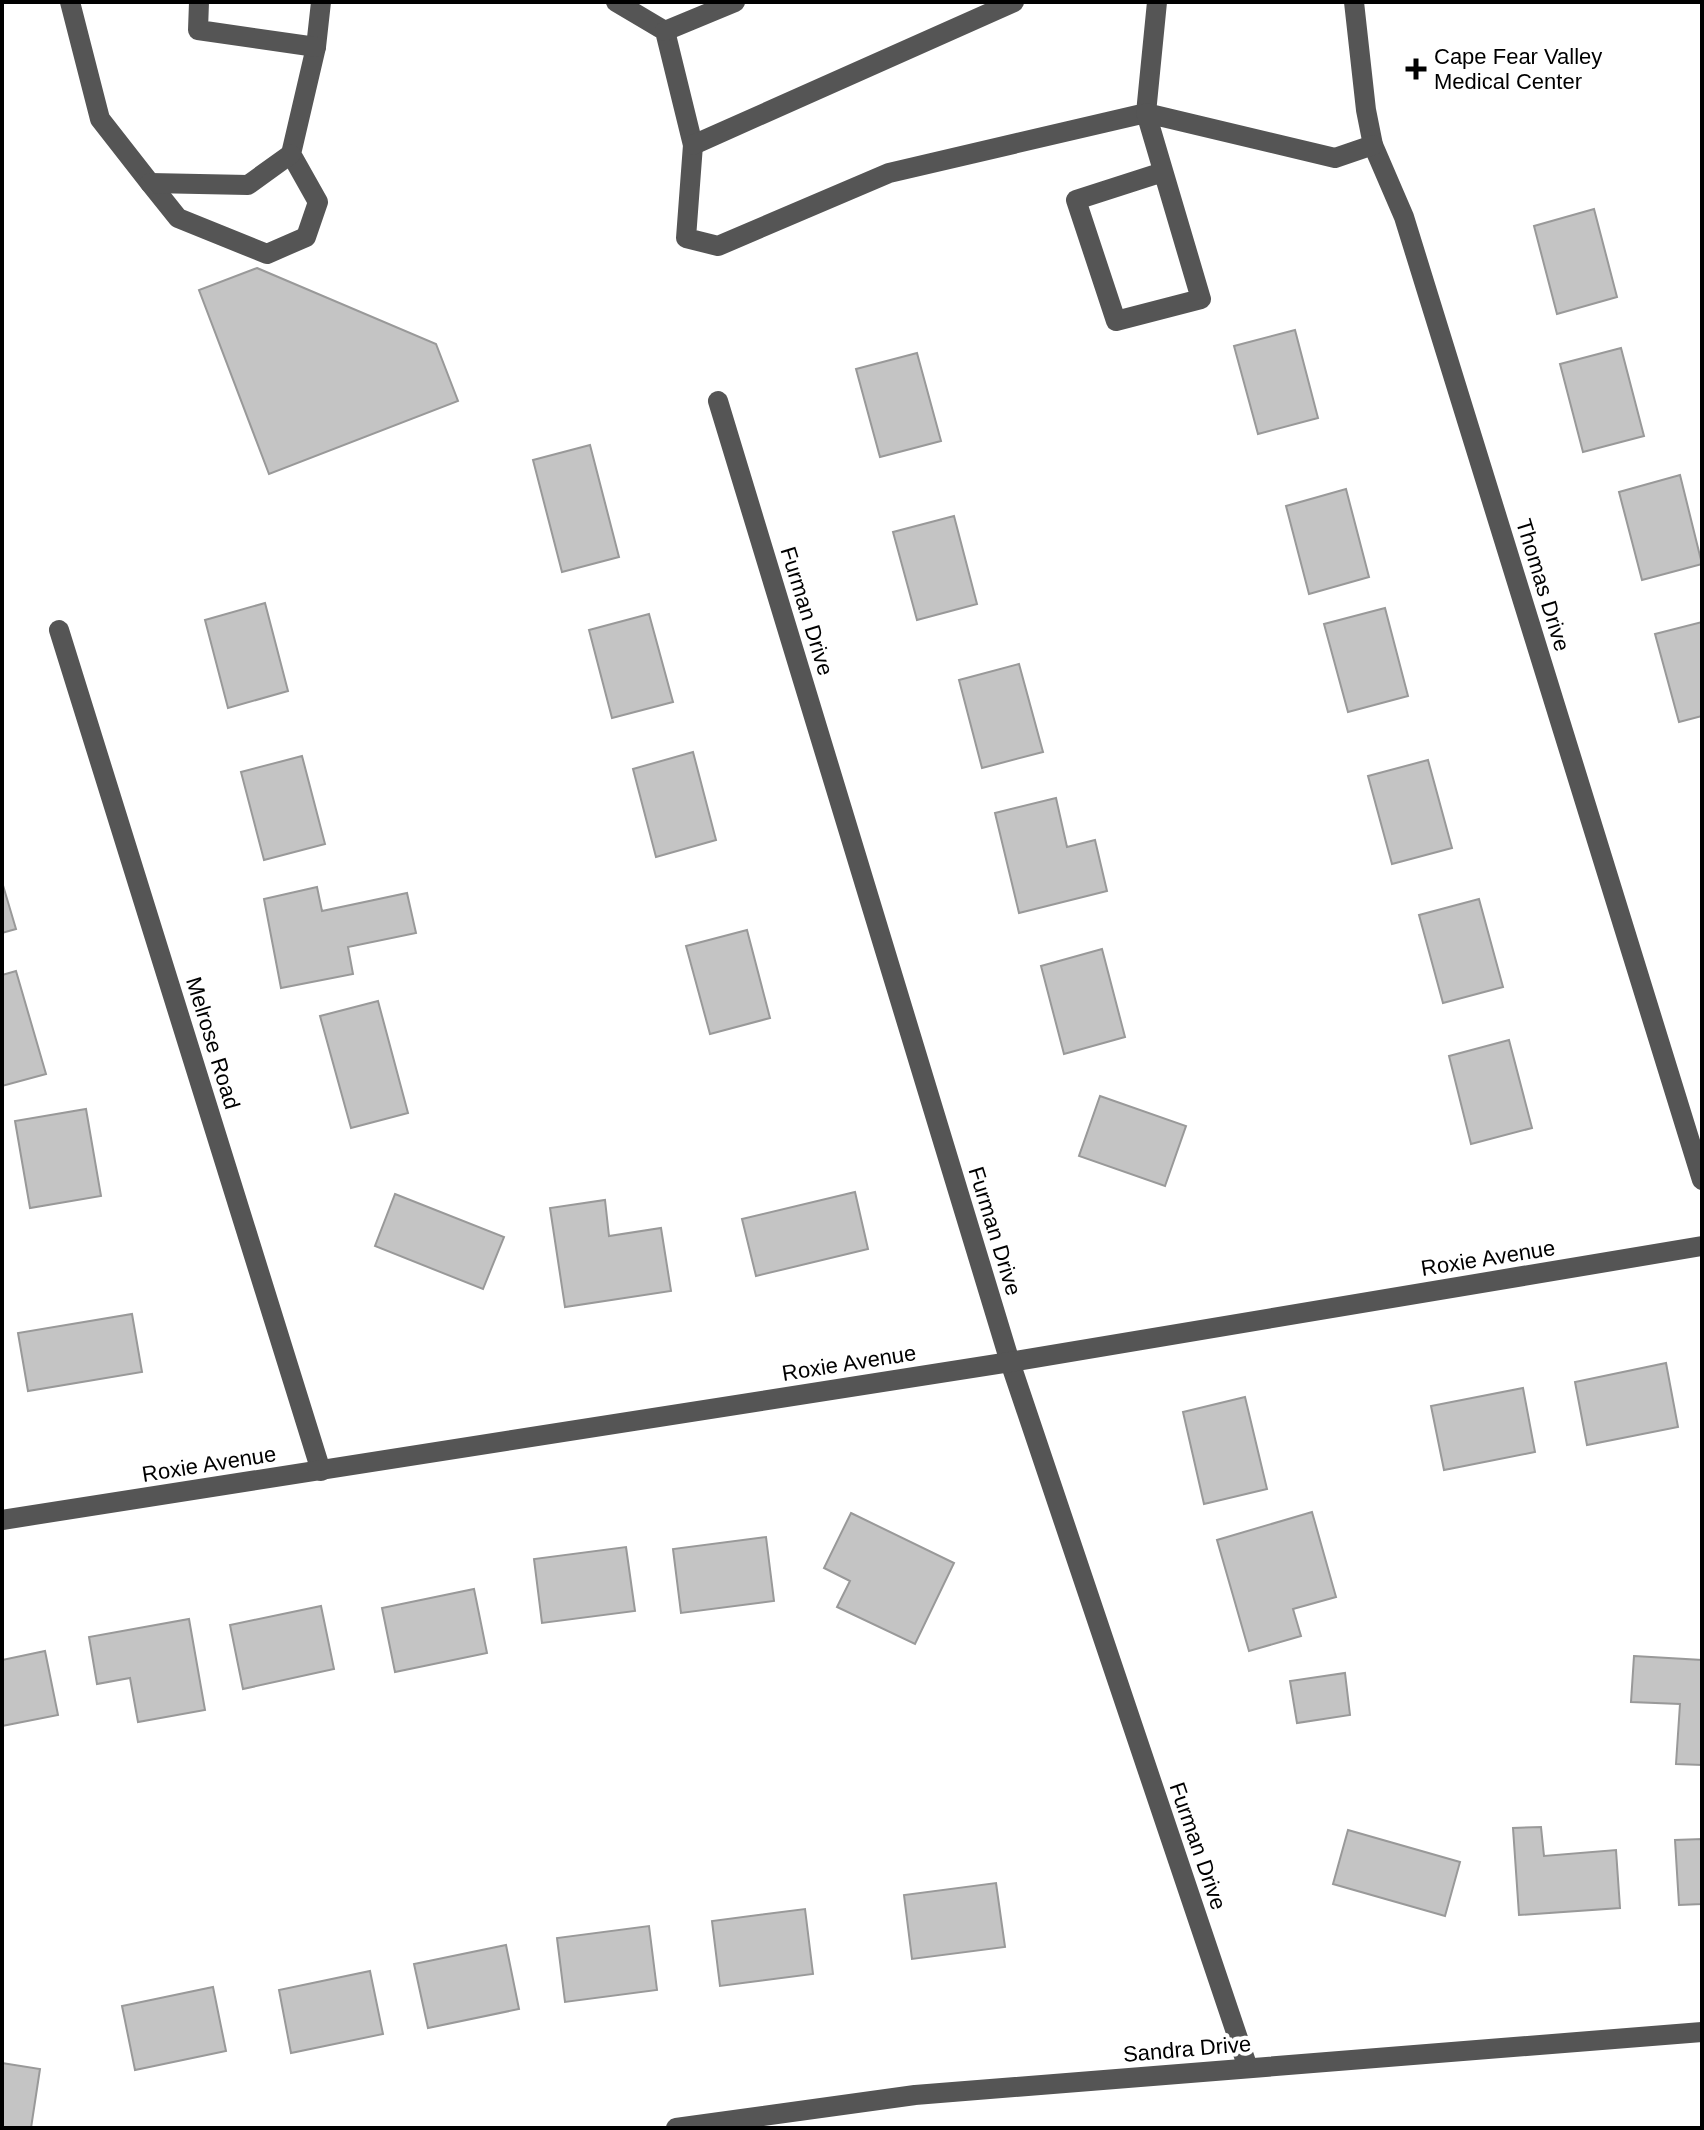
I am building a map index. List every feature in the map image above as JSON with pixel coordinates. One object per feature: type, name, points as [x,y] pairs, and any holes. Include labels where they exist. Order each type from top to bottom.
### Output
[{"type":"street","points":[[70,2],[100,119],[178,218],[267,254],[306,237],[318,202],[291,154]]},
{"type":"street","points":[[199,2],[198,30],[316,47]]},
{"type":"street","points":[[150,183],[248,185],[291,154],[316,47],[321,2]]},
{"type":"street","points":[[616,2],[665,31],[693,145],[686,238],[718,246],[889,173],[1146,113],[1335,158],[1373,145]]},
{"type":"street","points":[[665,31],[735,2]]},
{"type":"street","points":[[693,145],[1014,2]]},
{"type":"street","points":[[1157,2],[1146,113],[1201,299],[1116,321],[1076,200],[1163,172]]},
{"type":"street","name":"Thomas Drive","points":[[1354,2],[1373,145],[1404,217],[1702,1180]]},
{"type":"street","name":"Furman Drive","points":[[718,401],[1010,1362],[1248,2068]]},
{"type":"street","name":"Melrose Road","points":[[59,630],[321,1471]]},
{"type":"street","name":"Roxie Avenue","points":[[2,1520],[1010,1362],[1702,1246]]},
{"type":"street","name":"Sandra Drive","points":[[676,2128],[915,2095],[1702,2032]]},
{"type":"building","points":[[1594,209],[1617,297],[1557,314],[1534,226]]},
{"type":"building","points":[[257,268],[436,344],[458,401],[269,474],[199,290]]},
{"type":"building","points":[[1295,330],[1318,418],[1258,434],[1234,346]]},
{"type":"building","points":[[1621,348],[1644,436],[1583,452],[1560,364]]},
{"type":"building","points":[[917,353],[941,441],[880,457],[856,369]]},
{"type":"building","points":[[590,445],[619,557],[562,572],[533,460]]},
{"type":"building","points":[[1680,475],[1702,564],[1642,580],[1619,492]]},
{"type":"building","points":[[1346,489],[1369,577],[1309,594],[1286,506]]},
{"type":"building","points":[[954,516],[977,604],[917,620],[893,532]]},
{"type":"building","points":[[265,603],[288,691],[228,708],[205,620]]},
{"type":"building","points":[[1385,608],[1408,696],[1348,712],[1324,624]]},
{"type":"building","points":[[649,614],[673,702],[612,718],[589,630]]},
{"type":"building","points":[[1702,622],[1702,716],[1679,722],[1655,634]]},
{"type":"building","points":[[1019,664],[1043,752],[982,768],[959,680]]},
{"type":"building","points":[[693,752],[716,840],[656,857],[633,769]]},
{"type":"building","points":[[302,756],[325,844],[264,860],[241,772]]},
{"type":"building","points":[[1428,760],[1452,848],[1392,864],[1368,776]]},
{"type":"building","points":[[1056,798],[1067,847],[1095,840],[1107,891],[1019,913],[995,813]]},
{"type":"building","points":[[2,882],[16,929],[2,933]]},
{"type":"building","points":[[317,887],[322,911],[407,893],[416,933],[348,947],[353,974],[281,988],[264,899]]},
{"type":"building","points":[[1479,899],[1503,987],[1443,1003],[1419,915]]},
{"type":"building","points":[[747,930],[770,1018],[710,1034],[686,946]]},
{"type":"building","points":[[1102,949],[1125,1037],[1064,1054],[1041,966]]},
{"type":"building","points":[[16,971],[46,1074],[2,1086],[2,975]]},
{"type":"building","points":[[378,1001],[408,1113],[351,1128],[320,1016]]},
{"type":"building","points":[[1509,1040],[1532,1128],[1471,1144],[1449,1056]]},
{"type":"building","points":[[1100,1096],[1186,1126],[1165,1186],[1079,1156]]},
{"type":"building","points":[[86,1109],[101,1196],[30,1208],[15,1121]]},
{"type":"building","points":[[855,1192],[868,1249],[756,1276],[742,1219]]},
{"type":"building","points":[[395,1194],[504,1237],[483,1289],[375,1246]]},
{"type":"building","points":[[605,1200],[609,1236],[661,1228],[671,1291],[565,1307],[550,1208]]},
{"type":"building","points":[[132,1314],[142,1372],[28,1391],[18,1333]]},
{"type":"building","points":[[1666,1363],[1678,1427],[1587,1445],[1575,1382]]},
{"type":"building","points":[[1523,1388],[1535,1452],[1444,1470],[1431,1406]]},
{"type":"building","points":[[1245,1397],[1267,1489],[1204,1504],[1183,1412]]},
{"type":"building","points":[[1312,1512],[1336,1597],[1293,1609],[1301,1636],[1249,1651],[1217,1540]]},
{"type":"building","points":[[851,1513],[954,1563],[915,1644],[837,1607],[850,1581],[824,1568]]},
{"type":"building","points":[[766,1537],[774,1601],[681,1613],[673,1549]]},
{"type":"building","points":[[626,1547],[635,1611],[542,1623],[534,1559]]},
{"type":"building","points":[[474,1589],[487,1653],[395,1672],[382,1608]]},
{"type":"building","points":[[321,1606],[334,1669],[243,1689],[230,1625]]},
{"type":"building","points":[[189,1619],[205,1710],[138,1722],[130,1678],[97,1684],[89,1637]]},
{"type":"building","points":[[45,1651],[58,1715],[2,1726],[2,1660]]},
{"type":"building","points":[[1634,1656],[1702,1660],[1702,1765],[1676,1764],[1680,1704],[1631,1702]]},
{"type":"building","points":[[1345,1673],[1350,1715],[1297,1723],[1290,1681]]},
{"type":"building","points":[[1541,1827],[1544,1856],[1616,1850],[1620,1908],[1519,1915],[1513,1828]]},
{"type":"building","points":[[1348,1830],[1460,1862],[1445,1916],[1333,1884]]},
{"type":"building","points":[[1702,1839],[1702,1904],[1679,1905],[1675,1840]]},
{"type":"building","points":[[996,1883],[1005,1947],[912,1959],[904,1895]]},
{"type":"building","points":[[805,1909],[813,1974],[720,1986],[712,1921]]},
{"type":"building","points":[[649,1926],[657,1990],[565,2002],[557,1938]]},
{"type":"building","points":[[506,1945],[519,2009],[428,2028],[414,1964]]},
{"type":"building","points":[[370,1971],[383,2034],[291,2053],[279,1990]]},
{"type":"building","points":[[213,1987],[226,2051],[135,2070],[122,2006]]},
{"type":"building","points":[[2,2063],[40,2069],[31,2128],[2,2128]]},
{"type":"place","name":"Cape Fear Valley Medical Center","points":[[1416,69]]}]
